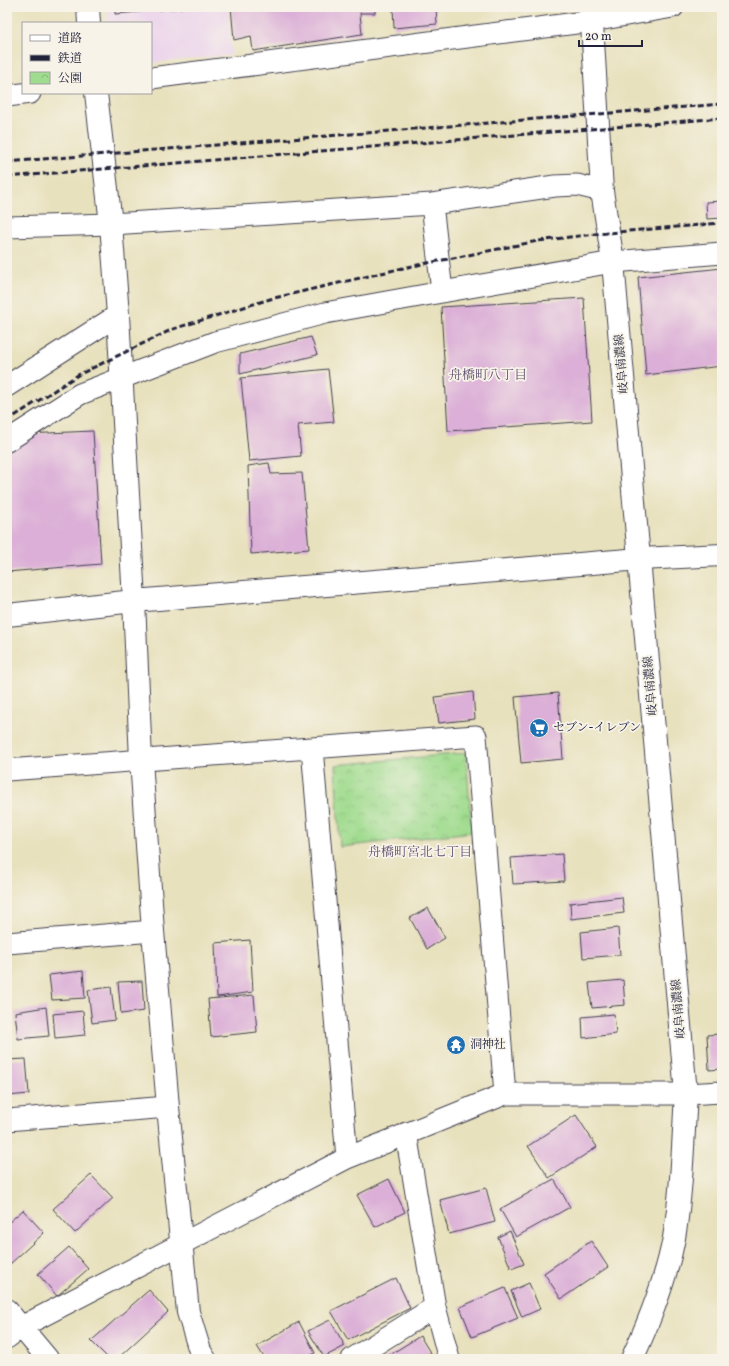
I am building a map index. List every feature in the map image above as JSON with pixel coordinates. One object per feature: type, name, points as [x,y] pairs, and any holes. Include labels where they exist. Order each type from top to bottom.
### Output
[{"type":"street","points":[[88,7],[89,22]]},
{"type":"street","points":[[152,78],[592,14],[673,7]]},
{"type":"street","name":"岐阜南濃線","points":[[592,14],[602,191],[613,262],[686,1094],[680,1192],[674,1238],[660,1290],[632,1359]]},
{"type":"street","points":[[7,96],[22,94]]},
{"type":"street","points":[[96,94],[111,224],[118,315],[134,601],[141,760],[153,932],[168,1107],[180,1245],[188,1312],[200,1351],[205,1359]]},
{"type":"street","points":[[7,227],[111,224],[432,204],[555,186],[577,185],[602,191]]},
{"type":"street","points":[[432,204],[442,292]]},
{"type":"street","points":[[7,441],[80,394],[214,342],[325,313],[613,262],[722,253]]},
{"type":"street","points":[[7,386],[118,315]]},
{"type":"street","points":[[7,615],[134,601],[640,559],[722,555]]},
{"type":"street","points":[[7,770],[476,736],[504,1094]]},
{"type":"street","points":[[312,748],[347,1158]]},
{"type":"street","points":[[7,943],[153,932]]},
{"type":"street","points":[[14,1333],[347,1158],[504,1094],[686,1094],[722,1092]]},
{"type":"street","points":[[7,1120],[168,1107]]},
{"type":"street","points":[[406,1133],[435,1307],[449,1359]]},
{"type":"street","points":[[352,1359],[435,1307]]},
{"type":"street","points":[[7,1310],[14,1333],[48,1359]]},
{"type":"shaded area","points":[[107,7],[228,7],[232,55],[152,63],[152,22],[108,22]]},
{"type":"green space","points":[[466,753],[472,832],[340,847],[335,765]]},
{"type":"building","points":[[115,7],[182,7],[182,8],[115,14]]},
{"type":"building","points":[[231,7],[375,7],[375,13],[360,13],[362,34],[253,51],[251,36],[234,40]]},
{"type":"building","points":[[393,7],[436,7],[437,24],[394,28]]},
{"type":"building","points":[[722,201],[722,218],[707,219],[706,202]]},
{"type":"building","points":[[722,268],[722,366],[646,375],[638,277]]},
{"type":"building","points":[[584,298],[592,421],[448,431],[441,307]]},
{"type":"building","points":[[311,337],[317,355],[240,374],[240,354]]},
{"type":"building","points":[[328,369],[334,422],[298,425],[301,456],[249,461],[241,378]]},
{"type":"building","points":[[93,431],[101,564],[7,572],[7,448],[25,434]]},
{"type":"building","points":[[269,463],[271,474],[302,473],[309,549],[251,554],[248,466]]},
{"type":"building","points":[[473,692],[475,719],[439,723],[435,697]]},
{"type":"building","name":"セブン-イレブン","points":[[558,693],[563,759],[521,763],[515,697]]},
{"type":"building","points":[[562,854],[564,881],[513,884],[511,858]]},
{"type":"building","points":[[622,897],[624,913],[571,919],[570,903]]},
{"type":"building","points":[[428,908],[445,938],[427,949],[410,918]]},
{"type":"building","points":[[618,928],[620,955],[583,958],[581,932]]},
{"type":"building","points":[[250,940],[253,992],[217,997],[215,943]]},
{"type":"building","points":[[83,971],[85,998],[52,1000],[49,975]]},
{"type":"building","points":[[623,980],[625,1005],[592,1008],[589,983]]},
{"type":"building","points":[[142,981],[144,1011],[121,1014],[118,982]]},
{"type":"building","points":[[111,987],[115,1020],[92,1023],[88,990]]},
{"type":"building","points":[[254,995],[257,1032],[211,1037],[208,999]]},
{"type":"building","points":[[46,1007],[49,1036],[18,1039],[15,1012]]},
{"type":"building","points":[[83,1011],[85,1035],[55,1038],[53,1014]]},
{"type":"building","points":[[614,1014],[616,1034],[583,1038],[582,1017]]},
{"type":"building","points":[[718,1027],[722,1027],[722,1069],[709,1070],[707,1035],[719,1034]]},
{"type":"building","points":[[26,1059],[29,1094],[7,1096],[7,1060]]},
{"type":"building","points":[[576,1115],[597,1147],[549,1178],[528,1146]]},
{"type":"building","points":[[91,1175],[113,1198],[75,1233],[53,1209]]},
{"type":"building","points":[[389,1179],[405,1212],[375,1227],[357,1195]]},
{"type":"building","points":[[554,1179],[570,1207],[516,1237],[500,1209]]},
{"type":"building","points":[[486,1188],[495,1222],[449,1234],[440,1200]]},
{"type":"building","points":[[23,1210],[44,1233],[10,1264],[7,1261],[7,1224]]},
{"type":"building","points":[[510,1231],[524,1264],[511,1269],[498,1237]]},
{"type":"building","points":[[591,1241],[608,1267],[561,1299],[544,1273]]},
{"type":"building","points":[[69,1247],[88,1269],[57,1296],[38,1274]]},
{"type":"building","points":[[396,1278],[410,1308],[348,1340],[331,1311]]},
{"type":"building","points":[[529,1283],[540,1309],[522,1317],[511,1291]]},
{"type":"building","points":[[505,1288],[518,1318],[472,1337],[460,1307]]},
{"type":"building","points":[[149,1290],[168,1312],[117,1359],[109,1359],[91,1341]]},
{"type":"building","points":[[330,1320],[345,1346],[324,1357],[308,1331]]},
{"type":"building","points":[[299,1322],[315,1353],[305,1359],[265,1359],[257,1346]]},
{"type":"building","points":[[420,1336],[434,1359],[383,1359]]},
{"type":"railway","points":[[7,162],[722,104]]},
{"type":"railway","points":[[7,177],[722,118]]},
{"type":"railway","points":[[7,421],[78,375],[173,329],[270,299],[403,268],[538,241],[595,234],[722,223]]},
{"type":"place","name":"セブン-イレブン","points":[[539,728]]},
{"type":"place","name":"洞神社","points":[[456,1045]]},
{"type":"district","name":"舟橋町八丁目","points":[[488,376]]},
{"type":"district","name":"舟橋町宮北七丁目","points":[[420,853]]}]
